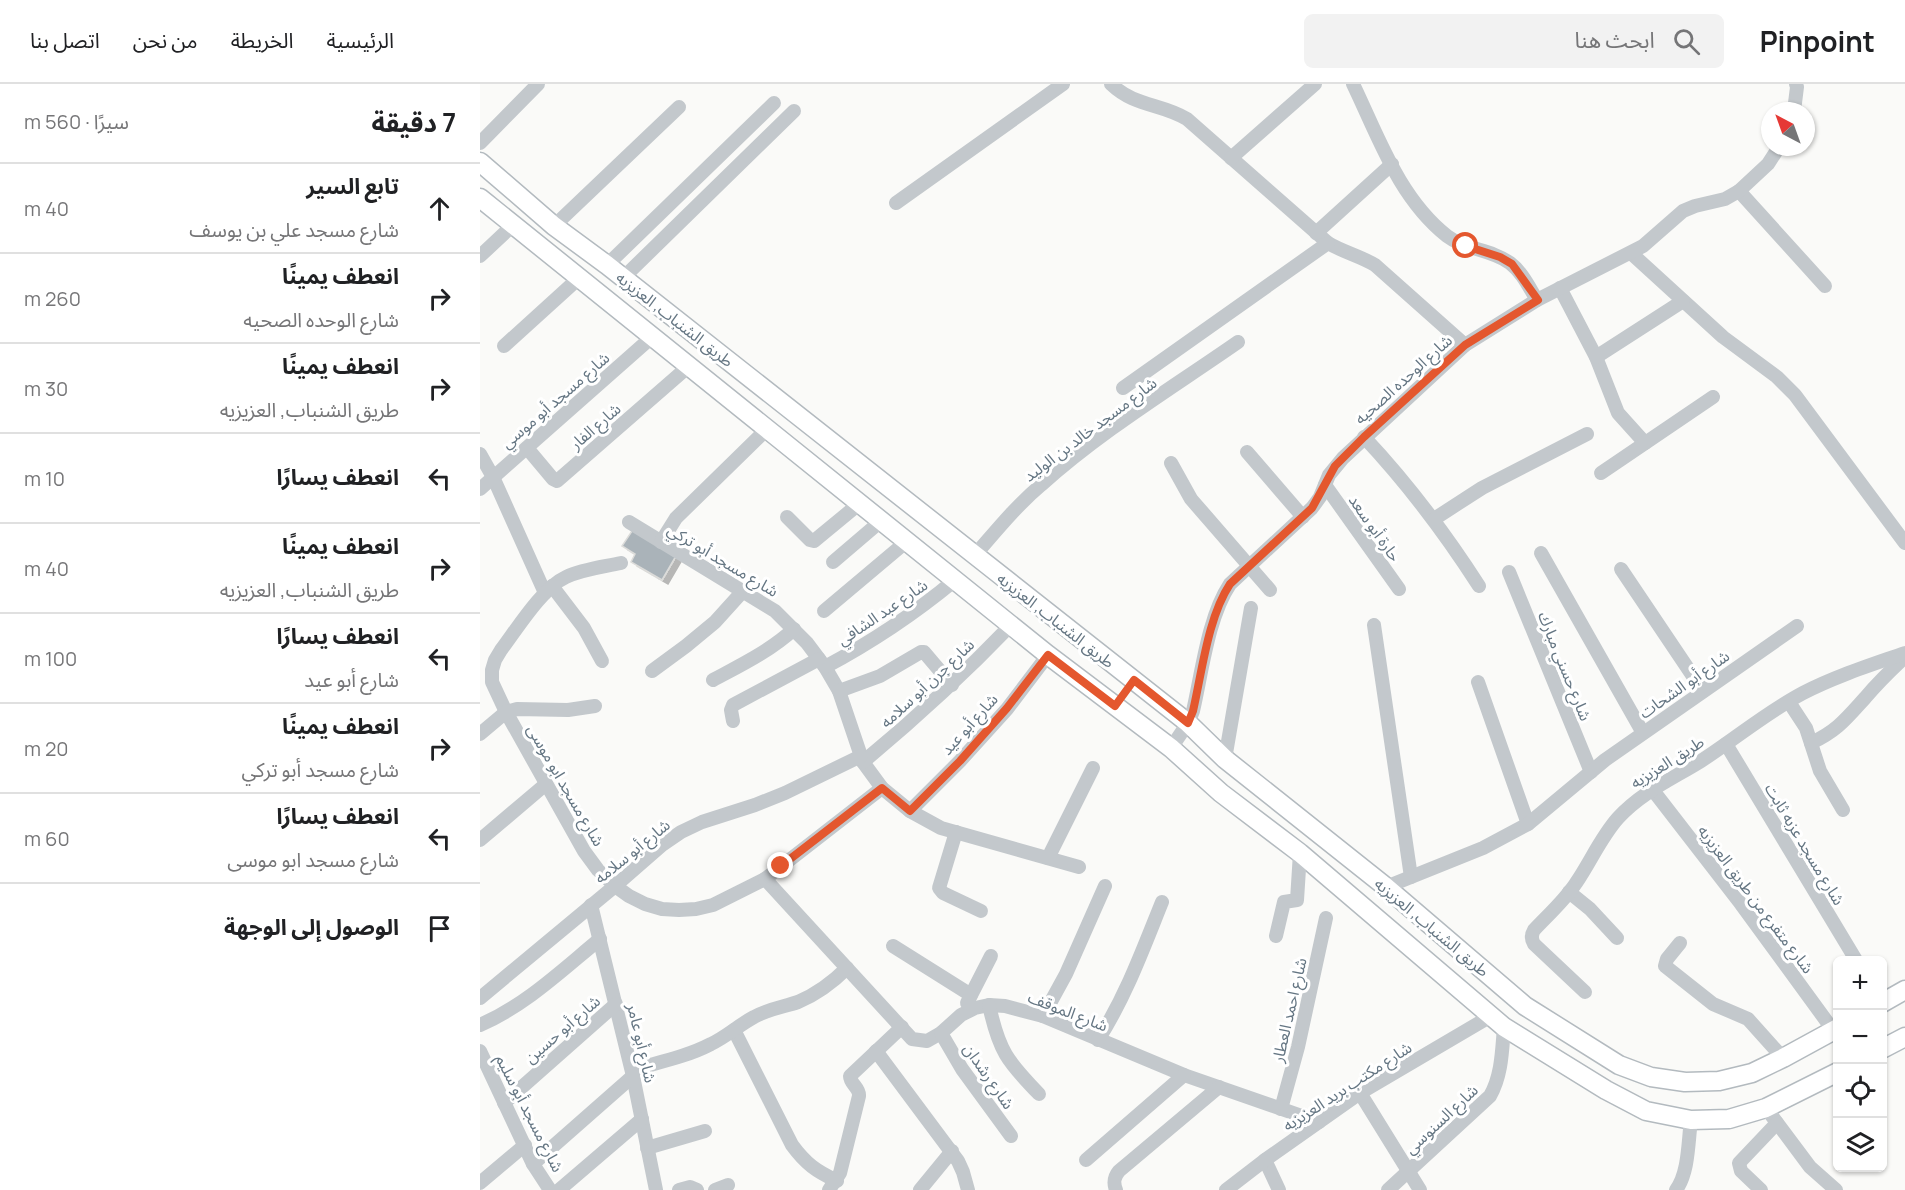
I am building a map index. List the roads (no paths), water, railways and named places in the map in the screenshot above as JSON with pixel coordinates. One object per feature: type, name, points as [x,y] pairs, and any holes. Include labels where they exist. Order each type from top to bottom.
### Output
[{"type":"street","points":[[480,143],[538,84]]},
{"type":"street","points":[[896,202],[1063,84]]},
{"type":"street","points":[[1111,84],[1130,99],[1174,111],[1187,119],[1328,243],[1375,266],[1465,345]]},
{"type":"street","points":[[1231,158],[1315,84]]},
{"type":"street","points":[[1353,84],[1402,186],[1414,204],[1443,234],[1453,241],[1500,257],[1512,264],[1538,300]]},
{"type":"street","points":[[1795,102],[1797,85]]},
{"type":"street","points":[[607,265],[774,103]]},
{"type":"street","points":[[554,226],[679,107]]},
{"type":"street","points":[[623,278],[794,111]]},
{"type":"street","name":"شارع الوحده الصحيه","points":[[1171,748],[1188,723],[1193,711],[1220,598],[1230,584],[1303,517],[1320,497],[1335,466],[1364,437],[1465,345],[1538,300],[1631,253],[1655,237],[1683,211],[1725,199],[1739,191],[1768,164],[1773,156]]},
{"type":"street","name":"طريق الشنباب, العزيزيه","points":[[480,162],[554,226],[607,265],[1188,723],[1225,759],[1386,887],[1525,1006],[1619,1065],[1651,1077],[1684,1082],[1719,1081],[1752,1073],[1833,1030]]},
{"type":"street","points":[[1316,232],[1392,164]]},
{"type":"street","points":[[1739,191],[1825,286]]},
{"type":"street","name":"طريق الشنباب, العزيزيه","points":[[480,198],[906,542],[1048,655],[1171,748],[1221,793],[1300,853],[1498,1021],[1606,1090],[1646,1111],[1691,1120],[1729,1119],[1766,1108],[1833,1074]]},
{"type":"street","points":[[480,256],[513,225]]},
{"type":"street","points":[[1123,388],[1328,243]]},
{"type":"street","points":[[1631,253],[1723,337],[1776,377],[1795,395],[1905,543]]},
{"type":"street","points":[[504,346],[579,278]]},
{"type":"street","points":[[1560,288],[1596,357],[1618,413],[1645,443]]},
{"type":"street","points":[[1596,357],[1683,301]]},
{"type":"street","name":"شارع مسجد أبو موسي","points":[[480,489],[652,337]]},
{"type":"street","name":"شارع مسجد خالد بن الوليد","points":[[975,555],[1025,499],[1052,475],[1238,342]]},
{"type":"street","name":"شارع الفار","points":[[527,448],[554,479],[560,480],[688,366]]},
{"type":"street","points":[[1601,473],[1713,398]]},
{"type":"street","points":[[661,542],[676,518],[767,429]]},
{"type":"street","points":[[1434,519],[1482,488],[1587,434]]},
{"type":"street","points":[[1364,437],[1434,519],[1479,586]]},
{"type":"street","points":[[1247,452],[1303,517]]},
{"type":"street","points":[[480,454],[548,589],[584,628],[602,661]]},
{"type":"street","points":[[1171,463],[1191,499],[1270,590]]},
{"type":"street","name":"حارة أبو سعد","points":[[1325,485],[1399,590]]},
{"type":"street","points":[[787,517],[810,540],[814,541],[860,504]]},
{"type":"street","points":[[833,562],[881,521]]},
{"type":"street","name":"شارع مسجد أبو تركي","points":[[629,522],[775,610],[794,629],[822,663],[838,692],[862,759],[882,788],[910,811],[941,828],[1079,867]]},
{"type":"street","points":[[824,611],[906,542]]},
{"type":"street","points":[[1541,553],[1643,733]]},
{"type":"street","name":"شارع مسجد ابو موسى","points":[[621,563],[577,573],[560,580],[548,589],[495,660],[492,670],[492,682],[506,712],[584,851],[598,870],[615,886],[645,904],[662,909],[696,909],[714,905],[765,879],[882,788]]},
{"type":"street","points":[[1621,570],[1703,691]]},
{"type":"street","name":"شارع حسني مبارك","points":[[1509,572],[1591,772]]},
{"type":"street","name":"شارع عبد الشافي","points":[[733,722],[731,710],[733,705],[822,663],[861,648],[895,626],[955,580]]},
{"type":"street","points":[[652,671],[715,622],[743,591]]},
{"type":"street","points":[[1225,759],[1251,608]]},
{"type":"street","name":"شارع جرن أبو سلامه","points":[[862,759],[952,685],[1011,625]]},
{"type":"street","points":[[1374,625],[1411,877]]},
{"type":"street","name":"شارع أبو الشحات","points":[[1386,887],[1483,848],[1528,824],[1643,733],[1797,626]]},
{"type":"street","points":[[713,680],[774,646],[794,629]]},
{"type":"street","points":[[838,692],[880,676],[921,652],[924,652],[952,685]]},
{"type":"street","name":"شارع أبو عيد","points":[[910,811],[960,761],[999,717],[1048,655]]},
{"type":"street","points":[[1810,743],[1843,723],[1905,655]]},
{"type":"street","name":"طريق العزيزيه","points":[[1585,992],[1531,940],[1533,930],[1569,892],[1618,818],[1635,801],[1652,789],[1702,760],[1789,702],[1828,682],[1905,655]]},
{"type":"street","points":[[1115,706],[1134,680]]},
{"type":"street","points":[[1478,682],[1528,824]]},
{"type":"street","points":[[1789,702],[1806,728],[1820,771],[1843,810]]},
{"type":"street","points":[[480,734],[506,712],[568,710],[595,706]]},
{"type":"street","name":"شارع مسجد عزبه ثابت","points":[[1726,744],[1854,956]]},
{"type":"street","name":"شارع أبو سلامه","points":[[480,998],[662,845],[681,832],[702,822],[785,793],[862,759]]},
{"type":"street","points":[[1048,858],[1093,768]]},
{"type":"street","points":[[480,840],[546,784]]},
{"type":"street","name":"شارع متفرع من طريق العزيزيه","points":[[1652,789],[1833,1026]]},
{"type":"street","points":[[956,832],[939,888],[943,893],[981,911]]},
{"type":"street","points":[[1276,936],[1284,902],[1297,900],[1300,853]]},
{"type":"street","name":"شارع الموقف","points":[[765,879],[912,1039],[927,1041],[961,1015],[975,1008],[989,1005],[1005,1006],[1043,1016],[1184,1075],[1319,1122]]},
{"type":"street","points":[[1043,1016],[1066,974],[1106,886]]},
{"type":"street","points":[[1569,892],[1590,909],[1617,938]]},
{"type":"street","points":[[1098,1040],[1131,981],[1162,902]]},
{"type":"street","name":"شارع أبو عامر","points":[[591,905],[632,1073],[656,1190]]},
{"type":"street","name":"شارع احمد العطار","points":[[1281,1109],[1298,1047],[1326,918]]},
{"type":"street","points":[[480,1024],[513,1008],[532,995],[600,939]]},
{"type":"street","points":[[1680,943],[1667,959],[1665,966],[1713,1004],[1748,1019],[1783,1058]]},
{"type":"street","points":[[893,946],[971,995]]},
{"type":"street","points":[[961,1015],[991,956]]},
{"type":"street","points":[[533,1164],[632,1073],[713,1044],[754,1017],[798,1002],[816,993],[848,968]]},
{"type":"street","points":[[1887,1000],[1905,990]]},
{"type":"street","name":"شارع أبو حسين","points":[[504,1103],[616,1004]]},
{"type":"street","points":[[989,1005],[1000,1047],[1010,1062],[1039,1094]]},
{"type":"street","name":"شارع مكتب بريد العزيزيه","points":[[1226,1190],[1360,1093],[1498,1021]]},
{"type":"street","name":"شارع السنوسي","points":[[1388,1190],[1490,1096],[1499,1074],[1498,1021]]},
{"type":"street","points":[[734,1030],[792,1145],[802,1159],[833,1185],[843,1166],[859,1096],[859,1091],[850,1081],[850,1076],[902,1027]]},
{"type":"street","name":"شارع رشدان","points":[[940,1033],[980,1095],[1011,1136]]},
{"type":"street","points":[[1887,1047],[1905,1038]]},
{"type":"street","name":"شارع مسجد أبو سليم","points":[[480,1051],[483,1069],[504,1103],[533,1164],[550,1190]]},
{"type":"street","points":[[876,1051],[952,1151],[963,1172],[968,1190]]},
{"type":"street","points":[[1086,1160],[1184,1075]]},
{"type":"street","points":[[1116,1190],[1114,1182],[1119,1171],[1218,1087]]},
{"type":"street","points":[[1360,1093],[1420,1190]]},
{"type":"street","points":[[1766,1108],[1810,1167],[1836,1190]]},
{"type":"street","points":[[559,1190],[642,1119]]},
{"type":"street","points":[[1680,1188],[1691,1120]]},
{"type":"street","points":[[1761,1190],[1741,1171],[1739,1163],[1777,1123]]},
{"type":"street","points":[[647,1148],[705,1131]]},
{"type":"street","points":[[480,1183],[525,1145]]},
{"type":"street","points":[[920,1190],[952,1151]]},
{"type":"street","points":[[1265,1160],[1278,1190]]},
{"type":"street","points":[[679,1190],[690,1186],[697,1190]]}]
